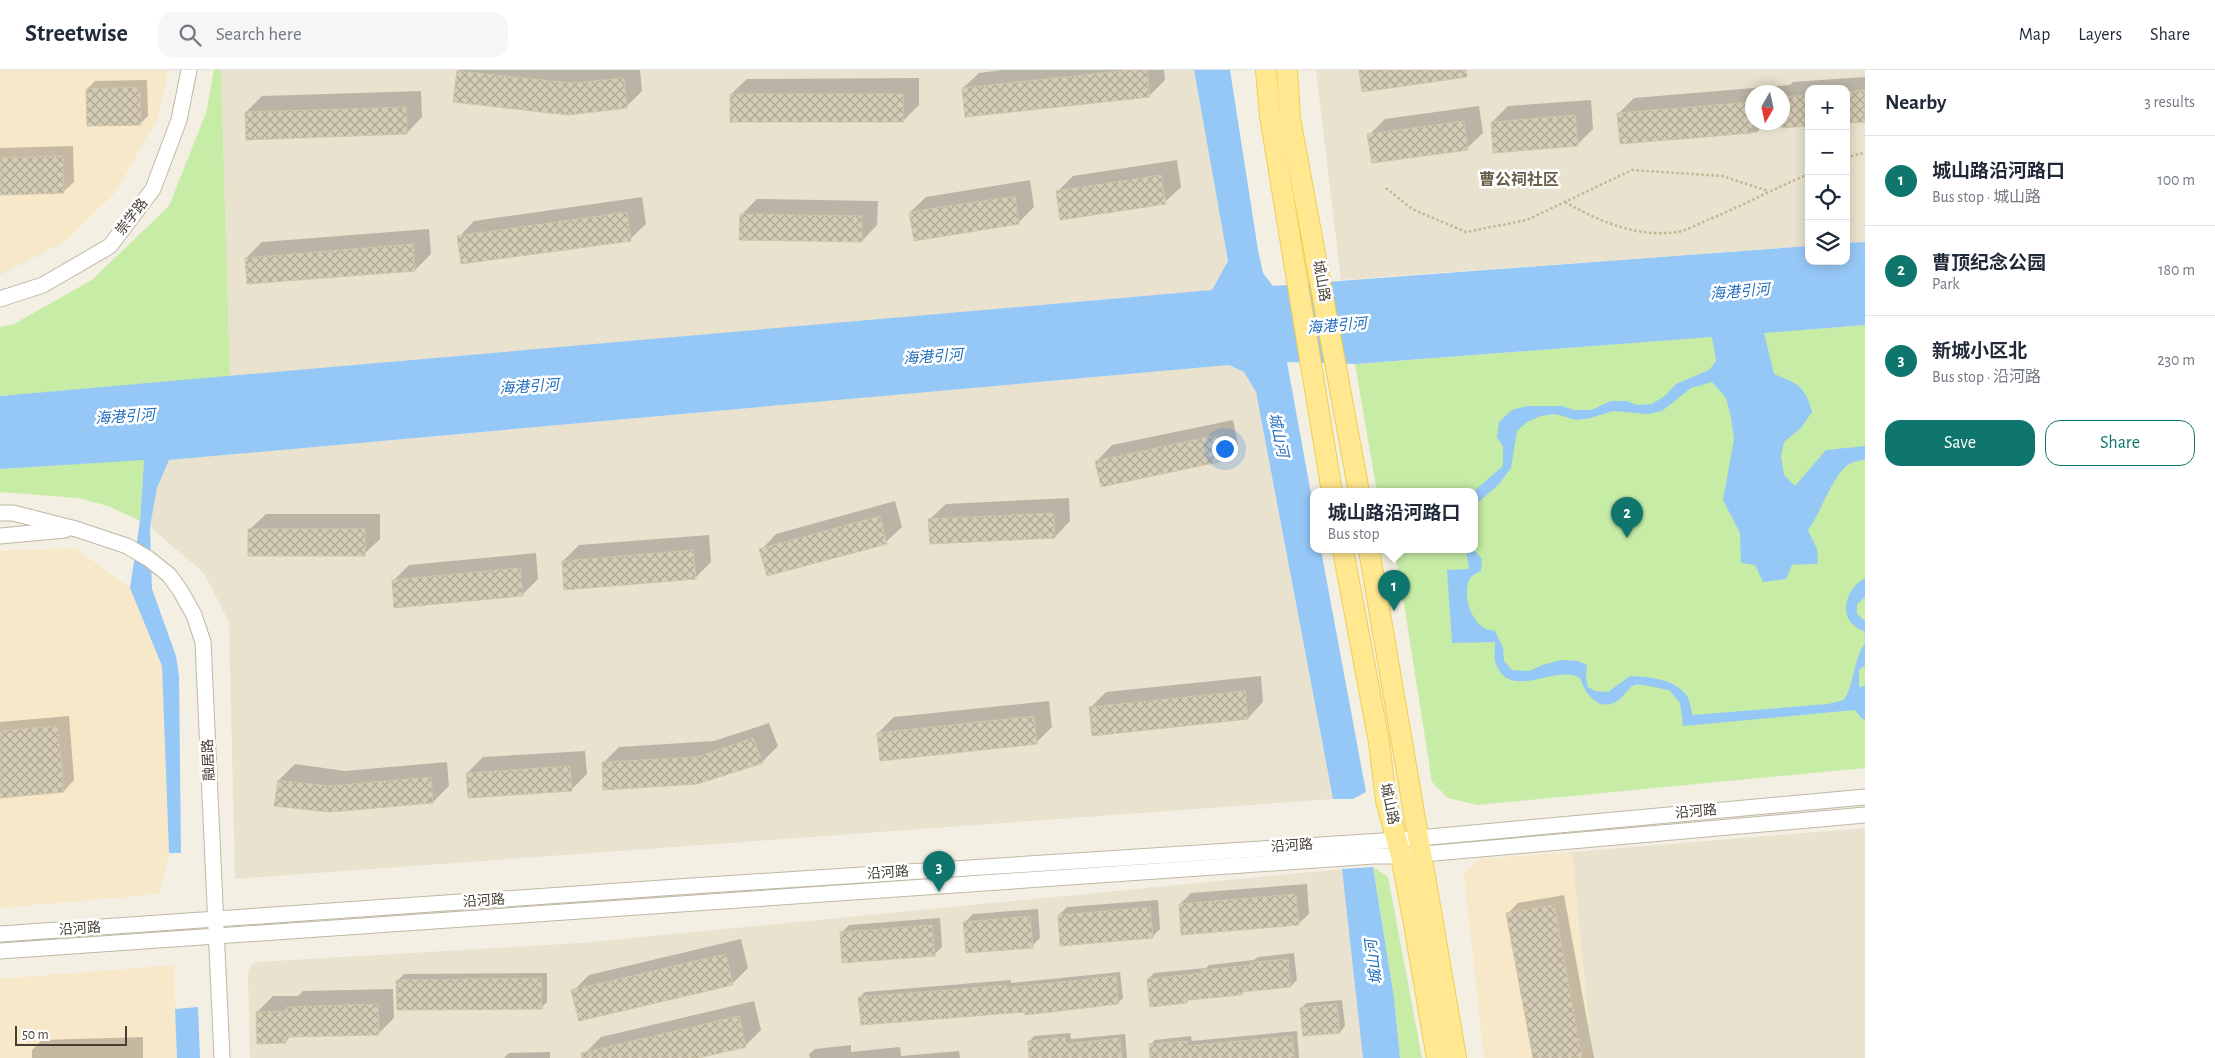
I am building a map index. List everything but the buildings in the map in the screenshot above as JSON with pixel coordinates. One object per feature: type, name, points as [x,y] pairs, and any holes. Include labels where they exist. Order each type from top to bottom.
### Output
[{"type":"main road","name":"城山路","points":[[1266,70],[1270,116],[1331,488]]},
{"type":"main road","name":"城山路","points":[[1287,70],[1290,119],[1358,488]]},
{"type":"main road","name":"城山路","points":[[1344,553],[1379,742],[1386,800],[1409,847],[1456,1058]]},
{"type":"main road","name":"城山路","points":[[1369,553],[1436,1058]]},
{"type":"street","name":"崇学路","points":[[0,299],[43,285],[110,246],[153,189],[178,120],[188,70]]},
{"type":"street","name":"融居路","points":[[0,513],[13,513],[76,529],[127,546],[149,559],[169,576],[194,615],[203,642],[222,1058]]},
{"type":"street","points":[[0,536],[76,529]]},
{"type":"street","name":"沿河路","points":[[1409,847],[1865,797]]},
{"type":"street","name":"沿河路","points":[[0,951],[217,928],[687,886],[1409,847],[1865,815]]},
{"type":"street","name":"沿河路","points":[[0,934],[217,928]]},
{"type":"path","points":[[1850,157],[1865,153]]},
{"type":"path","points":[[1386,188],[1412,209],[1466,232],[1527,220],[1632,170],[1722,176],[1768,191]]},
{"type":"path","points":[[1565,202],[1592,218],[1646,233],[1678,232],[1807,175]]},
{"type":"shaded area","points":[[0,70],[168,70],[158,118],[114,194],[63,243],[0,275]]},
{"type":"shaded area","points":[[221,70],[1194,70],[1228,261],[1213,290],[230,377]]},
{"type":"shaded area","points":[[1316,70],[1865,70],[1865,242],[1850,243],[1850,85],[1805,85],[1805,246],[1341,280]]},
{"type":"shaded area","points":[[1229,365],[1244,372],[1256,392],[1333,799],[235,879],[229,622],[204,573],[150,527],[157,488],[169,460]]},
{"type":"shaded area","points":[[75,548],[130,588],[160,656],[162,666],[169,853],[159,894],[0,908],[0,551]]},
{"type":"shaded area","points":[[1865,828],[1865,1058],[1592,1058],[1572,852]]},
{"type":"shaded area","points":[[1572,852],[1592,1058],[1484,1058],[1464,874],[1478,859]]},
{"type":"shaded area","points":[[1342,869],[1363,1058],[250,1058],[248,974],[250,966],[258,962],[581,943]]},
{"type":"shaded area","points":[[174,965],[177,1058],[0,1058],[0,979]]},
{"type":"green space","points":[[214,70],[221,70],[230,377],[0,396],[0,327],[14,324],[92,280],[169,206],[206,113]]},
{"type":"green space","points":[[1865,325],[1865,768],[1477,805],[1448,798],[1432,782],[1399,572],[1394,553],[1478,553],[1478,488],[1376,488],[1355,364]]},
{"type":"green space","points":[[144,459],[140,521],[108,506],[78,498],[0,492],[0,469]]},
{"type":"green space","points":[[1373,867],[1388,877],[1422,1058],[1400,1058],[1394,998]]},
{"type":"water","points":[[1194,70],[1230,70],[1258,250],[1263,273],[1273,286],[1805,246],[1805,265],[1850,265],[1850,243],[1865,242],[1865,325],[1764,333],[1774,374],[1795,383],[1803,391],[1812,412],[1801,428],[1784,442],[1781,456],[1784,475],[1795,486],[1826,450],[1865,446],[1865,459],[1852,463],[1838,475],[1808,530],[1817,549],[1818,563],[1792,565],[1786,579],[1763,582],[1755,565],[1741,563],[1740,533],[1723,500],[1734,439],[1726,398],[1712,382],[1691,388],[1662,411],[1648,414],[1613,411],[1591,418],[1576,420],[1555,414],[1541,416],[1527,422],[1517,431],[1511,468],[1499,484],[1478,502],[1478,488],[1503,466],[1503,447],[1497,437],[1499,422],[1512,410],[1527,406],[1562,406],[1574,410],[1591,410],[1611,401],[1627,401],[1637,405],[1652,404],[1666,395],[1676,384],[1709,370],[1716,361],[1712,337],[1355,364],[1287,362],[1310,488],[1310,553],[1322,553],[1366,792],[1353,799],[1333,799],[1256,392],[1244,372],[1229,365],[169,460],[157,488],[150,527],[152,589],[176,656],[179,676],[181,853],[169,853],[162,666],[130,588],[140,521],[144,460],[0,469],[0,396],[1212,290],[1228,261]]},
{"type":"water","points":[[1466,553],[1477,553],[1482,559],[1481,571],[1474,574],[1469,580],[1467,599],[1469,606],[1479,624],[1485,629],[1495,631],[1503,648],[1504,661],[1512,670],[1529,671],[1545,664],[1562,660],[1578,661],[1587,665],[1586,678],[1588,687],[1595,691],[1608,692],[1630,676],[1661,680],[1675,685],[1682,690],[1688,698],[1693,715],[1828,704],[1844,700],[1848,693],[1858,657],[1865,643],[1865,665],[1859,670],[1859,687],[1865,686],[1865,719],[1862,719],[1855,710],[1683,726],[1680,703],[1669,690],[1646,685],[1634,685],[1620,699],[1607,705],[1601,704],[1590,697],[1580,678],[1570,675],[1521,681],[1510,680],[1501,673],[1495,661],[1495,642],[1452,643],[1447,570],[1469,569]]},
{"type":"water","points":[[1865,578],[1865,597],[1857,604],[1857,614],[1865,621],[1865,635],[1864,631],[1849,620],[1846,613],[1846,605],[1852,590]]},
{"type":"water","name":"城山河","points":[[1373,867],[1394,998],[1400,1058],[1363,1058],[1342,869]]},
{"type":"water","points":[[198,1007],[200,1058],[177,1058],[175,1009]]},
{"type":"place","name":"曹顶纪念公园","points":[[1627,538]]},
{"type":"place","name":"城山路沿河路口","points":[[1394,611]]},
{"type":"place","name":"新城小区北","points":[[939,892]]},
{"type":"district","name":"曹公祠社区","points":[[1519,180]]},
{"type":"water label","name":"海港引河","points":[[1740,292]]},
{"type":"water label","name":"海港引河","points":[[1337,326]]},
{"type":"water label","name":"海港引河","points":[[933,357]]},
{"type":"water label","name":"海港引河","points":[[529,387]]},
{"type":"water label","name":"海港引河","points":[[125,417]]}]
